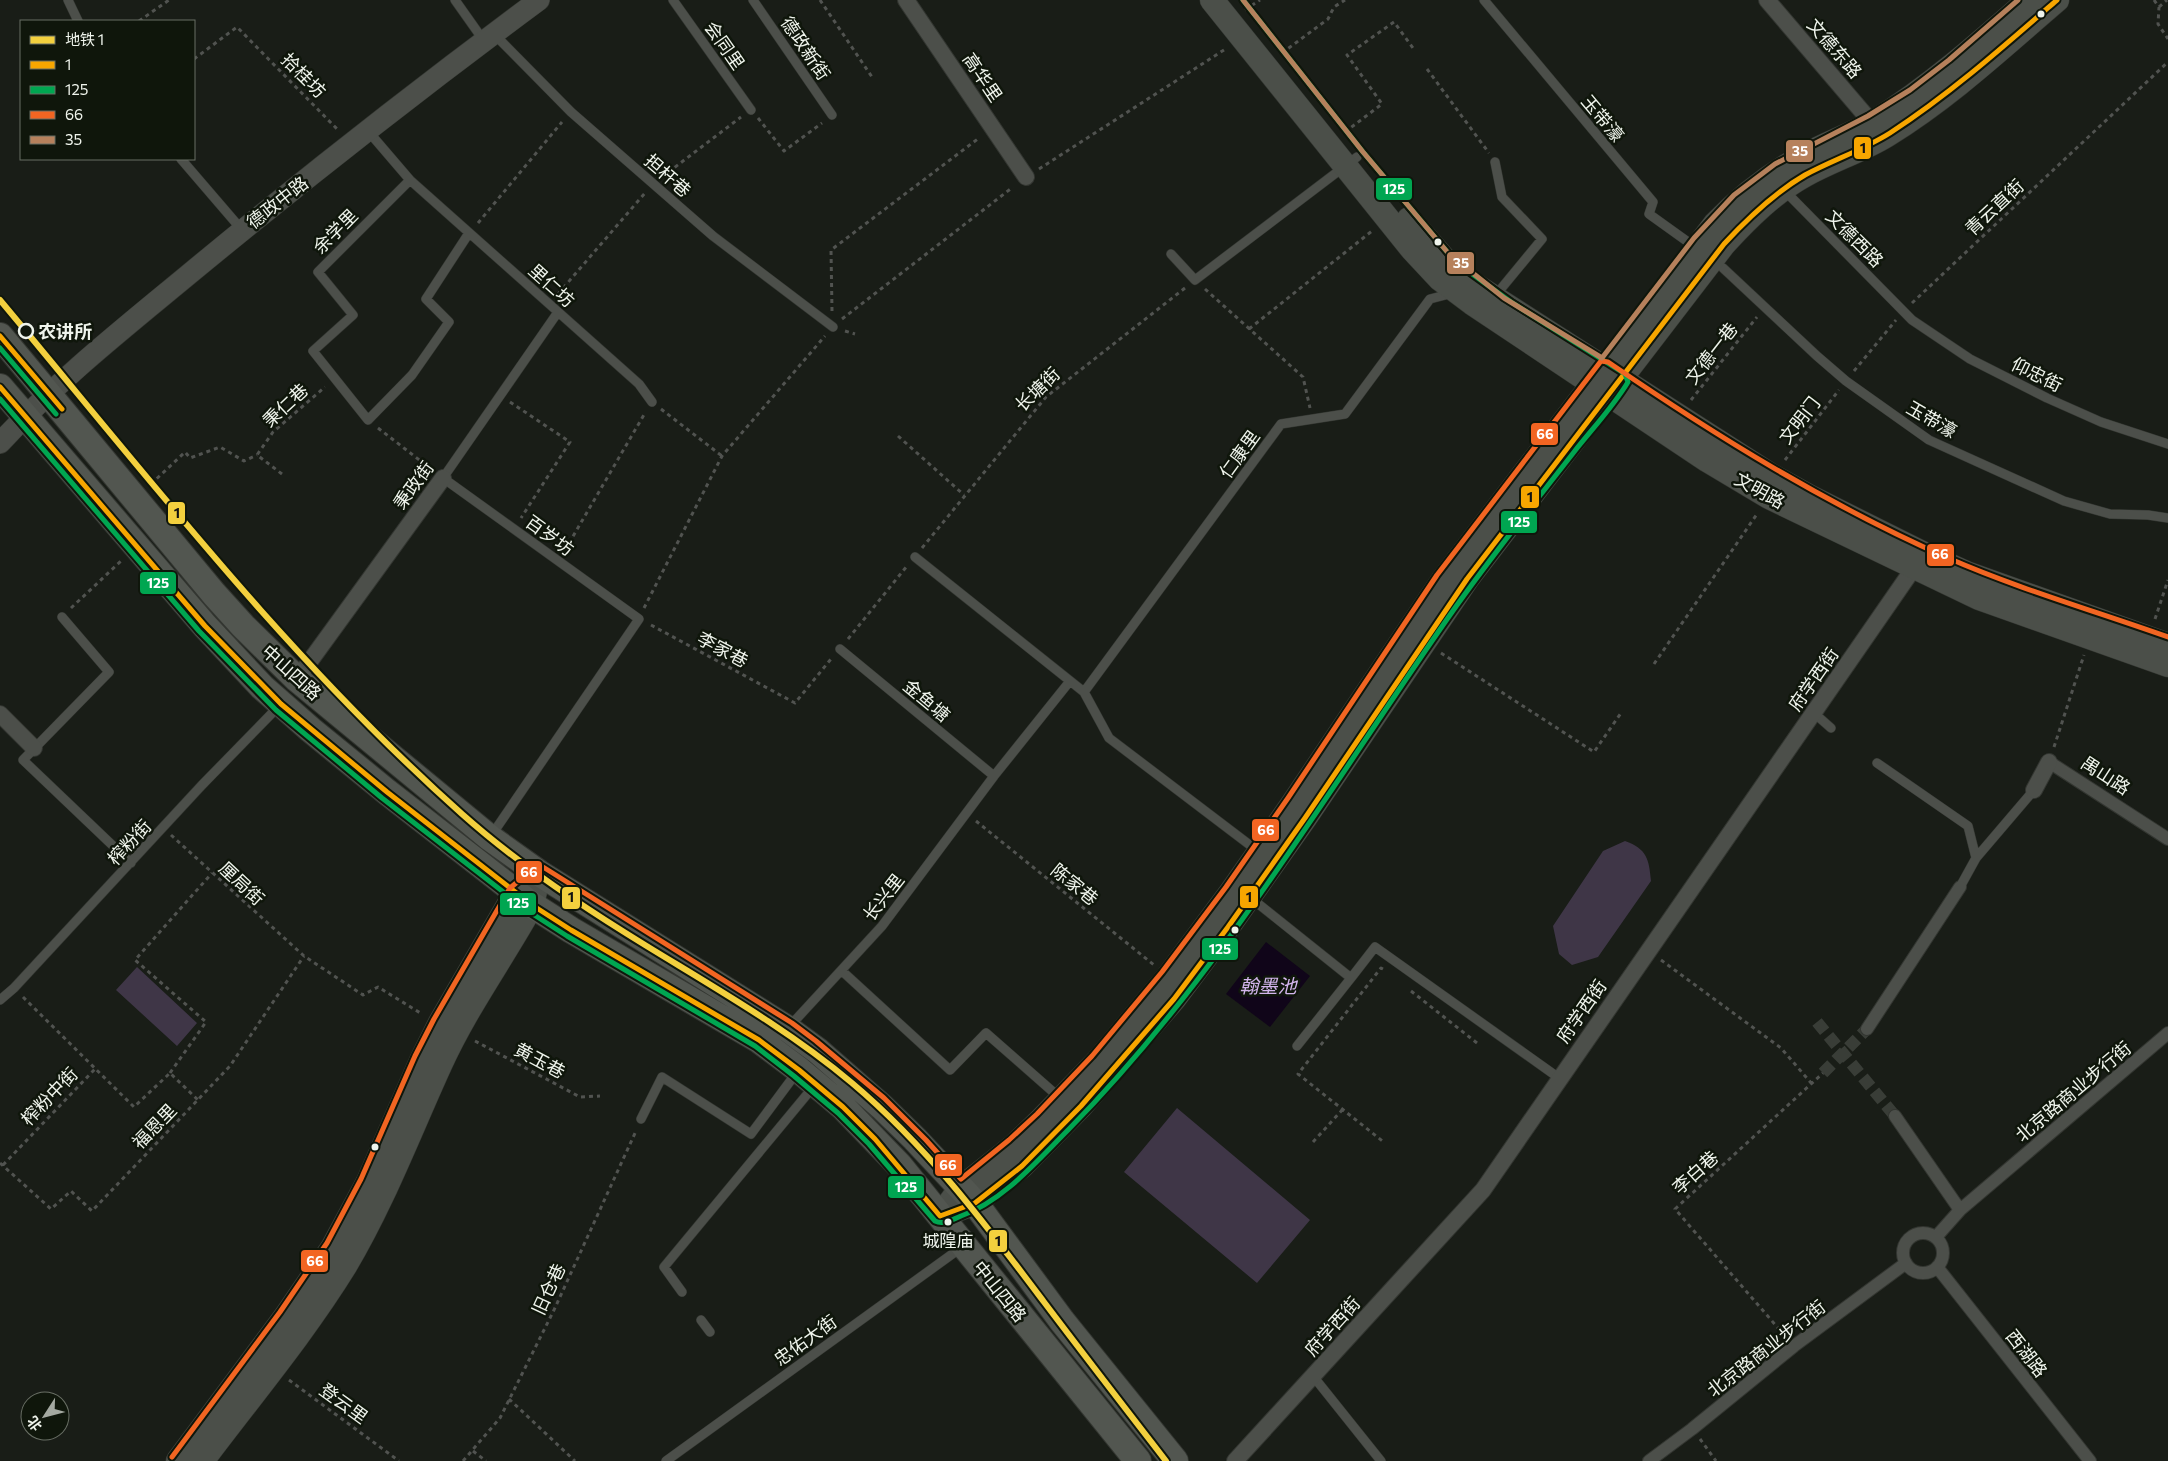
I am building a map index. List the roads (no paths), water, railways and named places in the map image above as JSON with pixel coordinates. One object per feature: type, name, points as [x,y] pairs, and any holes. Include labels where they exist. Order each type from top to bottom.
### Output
[{"type":"main road","name":"文明路","points":[[1212,0],[1351,162],[1458,272],[1607,382],[1707,460],[1770,486],[1919,561],[2007,610],[2168,665]]},
{"type":"main road","points":[[940,1216],[968,1196],[1022,1166],[1118,1066],[1174,999],[1250,897],[1424,641],[1607,382],[1696,247],[1730,209],[1774,173],[1872,123],[1941,75],[2030,0]]},
{"type":"main road","points":[[968,1196],[1014,1146],[1098,1061],[1168,977],[1259,852],[1443,580],[1724,244],[1746,220],[1784,189],[1805,175],[1886,136],[1911,120],[1967,77],[2057,0]]},
{"type":"main road","name":"文明路","points":[[1245,4],[1277,56],[1340,136],[1351,162],[1388,219],[1425,264],[1456,292],[1607,382],[1678,416],[1770,486]]},
{"type":"main road","name":"中山四路","points":[[0,336],[243,626],[297,679],[490,838],[539,873],[788,1029],[818,1051],[882,1107],[968,1196],[1062,1321],[1175,1461]]},
{"type":"main road","name":"中山四路","points":[[0,387],[204,626],[281,704],[387,792],[524,898],[571,930],[759,1040],[807,1077],[875,1139],[940,1216],[1138,1461]]},
{"type":"main road","name":"文明路","points":[[1919,561],[2004,588],[2158,642]]},
{"type":"main road","points":[[178,1461],[286,1316],[333,1246],[368,1182],[422,1059],[440,1023],[539,873]]},
{"type":"main road","points":[[202,1461],[327,1293],[364,1232],[393,1174],[463,1019],[524,898]]},
{"type":"street","name":"德政中路","points":[[0,443],[25,416],[88,358],[242,230],[539,0]]},
{"type":"street","name":"高华里","points":[[906,0],[1026,177]]},
{"type":"street","name":"文德东路","points":[[1767,0],[1872,123]]},
{"type":"street","name":"秉政街","points":[[297,679],[443,478]]},
{"type":"street","name":"府学西街","points":[[1235,1461],[1483,1190],[1919,561]]},
{"type":"street","points":[[0,714],[34,748]]},
{"type":"street","points":[[2034,790],[2049,762]]},
{"type":"street","name":"禺山路","points":[[2049,762],[2168,839]]},
{"type":"street","points":[[1867,1029],[1960,887]]},
{"type":"street","name":"北京路商业步行街","points":[[1936,1238],[1960,1210],[2168,1033]]},
{"type":"street","points":[[1894,1116],[1960,1210]]},
{"type":"street","points":[[1924,1232],[1940,1242],[1943,1255],[1937,1267],[1932,1271],[1919,1272],[1913,1270],[1906,1262],[1903,1253],[1904,1247],[1912,1236],[1924,1232]]},
{"type":"street","name":"北京路商业步行街","points":[[1649,1461],[1692,1429],[1794,1346],[1906,1262]]},
{"type":"street","name":"西湖路","points":[[1937,1267],[2090,1461]]},
{"type":"lane","points":[[68,0],[78,20]]},
{"type":"lane","name":"担杆巷","points":[[455,0],[489,37],[571,112],[713,236],[833,326]]},
{"type":"lane","name":"会同里","points":[[673,0],[751,110]]},
{"type":"lane","name":"德政新街","points":[[753,0],[832,115]]},
{"type":"lane","name":"玉带濠","points":[[1484,0],[1653,202],[1649,214],[1696,247]]},
{"type":"lane","name":"里仁坊","points":[[360,137],[639,384],[652,402]]},
{"type":"lane","points":[[182,160],[242,230]]},
{"type":"lane","points":[[1171,254],[1195,280],[1351,162]]},
{"type":"lane","points":[[1494,298],[1542,239],[1502,197],[1495,162]]},
{"type":"lane","name":"余学里","points":[[410,180],[318,272],[353,315],[313,351],[368,420],[412,375],[449,322],[426,299],[470,233]]},
{"type":"lane","name":"文德西路","points":[[1784,189],[1904,311]]},
{"type":"lane","name":"玉带濠","points":[[1723,268],[1846,381],[1929,440],[2064,501],[2110,514],[2148,514],[2168,518]]},
{"type":"lane","name":"仁康里","points":[[1084,692],[1281,424],[1345,414],[1430,299],[1456,292]]},
{"type":"lane","name":"仰忠街","points":[[1904,311],[1912,320],[1970,359],[2047,398],[2101,422],[2168,444]]},
{"type":"lane","name":"秉政街","points":[[443,478],[558,312]]},
{"type":"lane","name":"百岁坊","points":[[443,478],[639,619],[490,838]]},
{"type":"lane","points":[[915,557],[1084,692],[1108,738],[1259,852]]},
{"type":"lane","points":[[62,617],[109,672],[23,760],[131,863]]},
{"type":"lane","name":"金鱼塘","points":[[840,649],[994,776]]},
{"type":"lane","name":"长兴里","points":[[788,1029],[882,926],[994,776],[1070,681]]},
{"type":"lane","name":"榨粉街","points":[[0,1000],[14,988],[202,785],[281,704]]},
{"type":"lane","points":[[1814,712],[1831,728]]},
{"type":"lane","points":[[1877,763],[1968,826],[1976,858]]},
{"type":"lane","points":[[1960,887],[1976,858],[2034,790]]},
{"type":"lane","points":[[1250,897],[1351,978]]},
{"type":"lane","points":[[1297,1046],[1375,947],[1559,1078]]},
{"type":"lane","points":[[842,970],[950,1070],[986,1033],[1062,1099]]},
{"type":"lane","points":[[641,1120],[662,1078],[752,1134],[807,1077]]},
{"type":"lane","points":[[682,1292],[664,1267],[807,1077]]},
{"type":"lane","name":"忠佑大街","points":[[666,1461],[964,1246]]},
{"type":"lane","points":[[701,1320],[710,1332]]},
{"type":"lane","points":[[1314,1376],[1381,1461]]},
{"type":"water","name":"翰墨池","points":[[1266,942],[1310,976],[1270,1027],[1226,994]]},
{"type":"tunnel","points":[[1817,1022],[1895,1116]]},
{"type":"tunnel","points":[[1823,1073],[1867,1029]]},
{"type":"metro line","name":"1","points":[[0,300],[165,500],[279,631],[338,694],[462,814],[505,850],[574,900],[751,1010],[803,1045],[852,1083],[879,1107],[930,1160],[978,1215],[1166,1461]]},
{"type":"place","name":"农讲所","points":[[26,331]]},
{"type":"place","name":"城隍庙","points":[[948,1222]]}]
